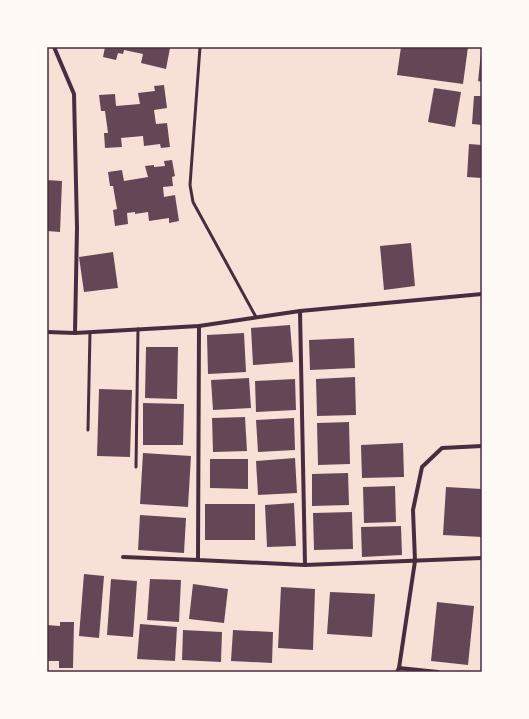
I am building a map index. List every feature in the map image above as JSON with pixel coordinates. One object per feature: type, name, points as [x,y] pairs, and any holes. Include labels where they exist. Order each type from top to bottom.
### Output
[{"type":"street","points":[[54,47],[74,94],[77,228],[75,333]]},
{"type":"street","points":[[47,332],[75,333],[199,326],[300,311],[482,294]]},
{"type":"street","points":[[300,311],[305,565]]},
{"type":"street","points":[[198,560],[199,326]]},
{"type":"street","points":[[438,672],[398,670],[415,561],[413,510],[422,468],[442,448],[482,446]]},
{"type":"street","points":[[124,557],[305,565],[482,558]]},
{"type":"lane","points":[[200,47],[190,186],[193,202],[256,317]]},
{"type":"lane","points":[[136,467],[138,330]]},
{"type":"lane","points":[[88,430],[90,332]]},
{"type":"building","points":[[105,47],[170,48],[166,69],[141,63],[143,54],[124,50],[123,54],[118,53],[116,60],[103,57]]},
{"type":"building","points":[[401,47],[468,47],[463,84],[397,75]]},
{"type":"building","points":[[482,53],[482,82],[478,81]]},
{"type":"building","points":[[164,85],[167,108],[154,110],[156,124],[167,123],[170,147],[161,148],[160,144],[144,146],[143,136],[121,138],[122,147],[105,148],[104,133],[108,133],[105,111],[101,111],[99,95],[115,94],[116,106],[140,104],[138,93],[155,91],[154,86]]},
{"type":"building","points":[[434,88],[461,92],[455,127],[428,122]]},
{"type":"building","points":[[474,96],[482,96],[482,125],[472,124]]},
{"type":"building","points":[[469,144],[482,145],[482,178],[467,177]]},
{"type":"building","points":[[172,160],[175,176],[172,177],[173,186],[163,187],[164,197],[175,195],[179,221],[169,223],[169,218],[149,221],[148,212],[135,214],[135,212],[127,213],[128,224],[115,226],[113,210],[117,209],[113,186],[110,186],[108,172],[122,170],[124,181],[148,177],[145,166],[165,166],[164,161]]},
{"type":"building","points":[[47,180],[62,181],[60,232],[47,231]]},
{"type":"building","points":[[411,243],[415,286],[384,290],[380,246]]},
{"type":"building","points":[[113,252],[118,288],[84,292],[79,257]]},
{"type":"building","points":[[290,325],[293,362],[253,365],[251,328]]},
{"type":"building","points":[[244,333],[246,372],[208,374],[207,335]]},
{"type":"building","points":[[354,338],[355,368],[310,370],[309,340]]},
{"type":"building","points":[[146,347],[178,347],[177,399],[145,398]]},
{"type":"building","points":[[355,377],[356,415],[317,416],[316,379]]},
{"type":"building","points":[[249,378],[251,408],[213,410],[211,380]]},
{"type":"building","points":[[295,379],[296,410],[256,412],[255,381]]},
{"type":"building","points":[[99,389],[132,390],[130,457],[97,456]]},
{"type":"building","points":[[143,403],[184,404],[183,445],[143,445]]},
{"type":"building","points":[[245,417],[247,451],[213,452],[212,418]]},
{"type":"building","points":[[294,418],[295,450],[258,452],[256,420]]},
{"type":"building","points":[[349,422],[350,464],[318,465],[317,423]]},
{"type":"building","points":[[403,443],[404,477],[362,478],[361,445]]},
{"type":"building","points":[[143,453],[191,456],[188,507],[140,504]]},
{"type":"building","points":[[295,458],[297,493],[258,495],[256,461]]},
{"type":"building","points":[[210,459],[248,459],[248,489],[210,488]]},
{"type":"building","points":[[348,473],[349,505],[312,506],[312,474]]},
{"type":"building","points":[[395,486],[396,522],[364,523],[363,487]]},
{"type":"building","points":[[446,487],[482,489],[482,537],[443,535]]},
{"type":"building","points":[[294,503],[296,546],[267,547],[265,505]]},
{"type":"building","points":[[205,504],[255,504],[255,540],[205,540]]},
{"type":"building","points":[[352,512],[353,549],[314,550],[313,513]]},
{"type":"building","points":[[140,515],[186,518],[184,553],[138,550]]},
{"type":"building","points":[[401,526],[402,555],[362,557],[361,527]]},
{"type":"building","points":[[84,574],[104,576],[99,638],[79,636]]},
{"type":"building","points":[[111,579],[137,581],[133,637],[107,635]]},
{"type":"building","points":[[150,579],[181,580],[179,622],[147,620]]},
{"type":"building","points":[[193,584],[228,589],[224,623],[189,619]]},
{"type":"building","points":[[281,587],[315,589],[313,650],[278,648]]},
{"type":"building","points":[[330,592],[375,594],[372,637],[327,634]]},
{"type":"building","points":[[437,602],[474,606],[468,665],[431,661]]},
{"type":"building","points":[[60,622],[74,622],[73,668],[59,668],[59,661],[47,661],[47,625],[60,626]]},
{"type":"building","points":[[140,624],[177,627],[175,661],[137,659]]},
{"type":"building","points":[[183,630],[222,632],[221,662],[182,660]]},
{"type":"building","points":[[233,630],[273,632],[272,663],[231,661]]}]
